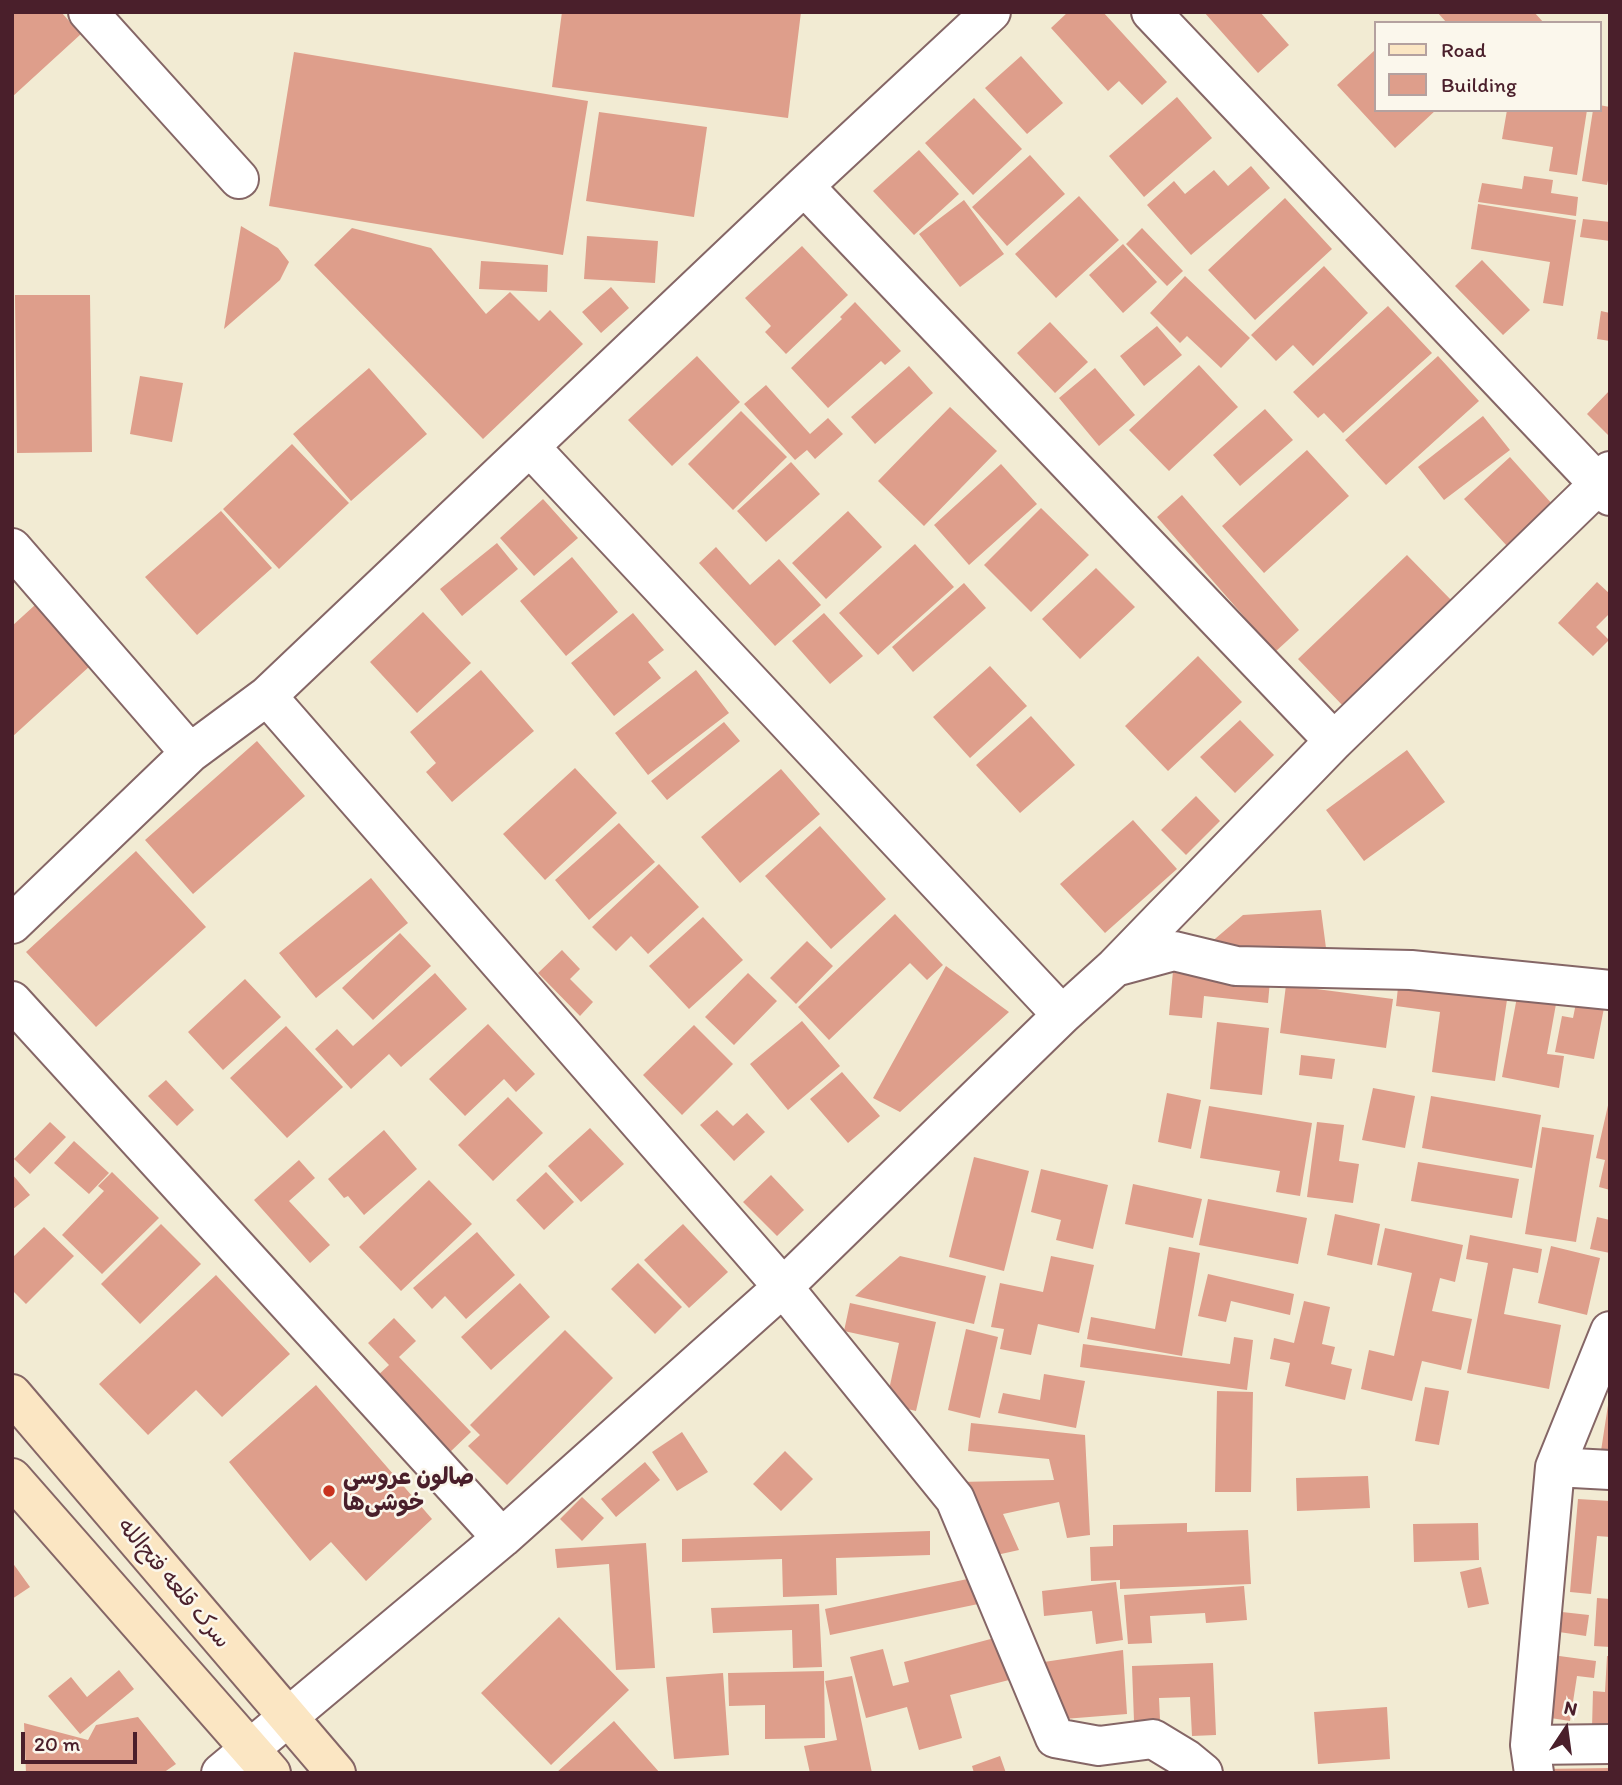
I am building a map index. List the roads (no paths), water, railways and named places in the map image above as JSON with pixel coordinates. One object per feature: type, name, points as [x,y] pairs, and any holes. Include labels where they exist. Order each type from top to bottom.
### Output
[{"type":"main road","name":"سرک قلعه فتح‌الله","points":[[12,1394],[336,1773]]},
{"type":"main road","points":[[12,1478],[260,1760]]},
{"type":"street","points":[[88,12],[239,179]]},
{"type":"street","points":[[12,924],[190,754],[267,696],[991,12]]},
{"type":"street","points":[[221,1773],[260,1760],[286,1716],[502,1538],[783,1287],[1062,1014],[1115,967],[1334,741],[1606,484],[1151,12]]},
{"type":"street","points":[[804,186],[1334,741]]},
{"type":"street","points":[[530,447],[1062,1014]]},
{"type":"street","points":[[12,548],[190,754]]},
{"type":"street","points":[[267,696],[783,1287],[955,1499],[1055,1738],[1099,1746],[1153,1738],[1203,1773]]},
{"type":"street","points":[[1115,967],[1174,951],[1236,965],[1411,970],[1610,990]]},
{"type":"street","points":[[12,1001],[502,1538]]},
{"type":"street","points":[[1610,1331],[1555,1467],[1532,1759],[1610,1744]]},
{"type":"street","points":[[1555,1467],[1610,1470]]},
{"type":"place","name":"صالون عروسی خوشی‌ها","points":[[329,1491]]}]
